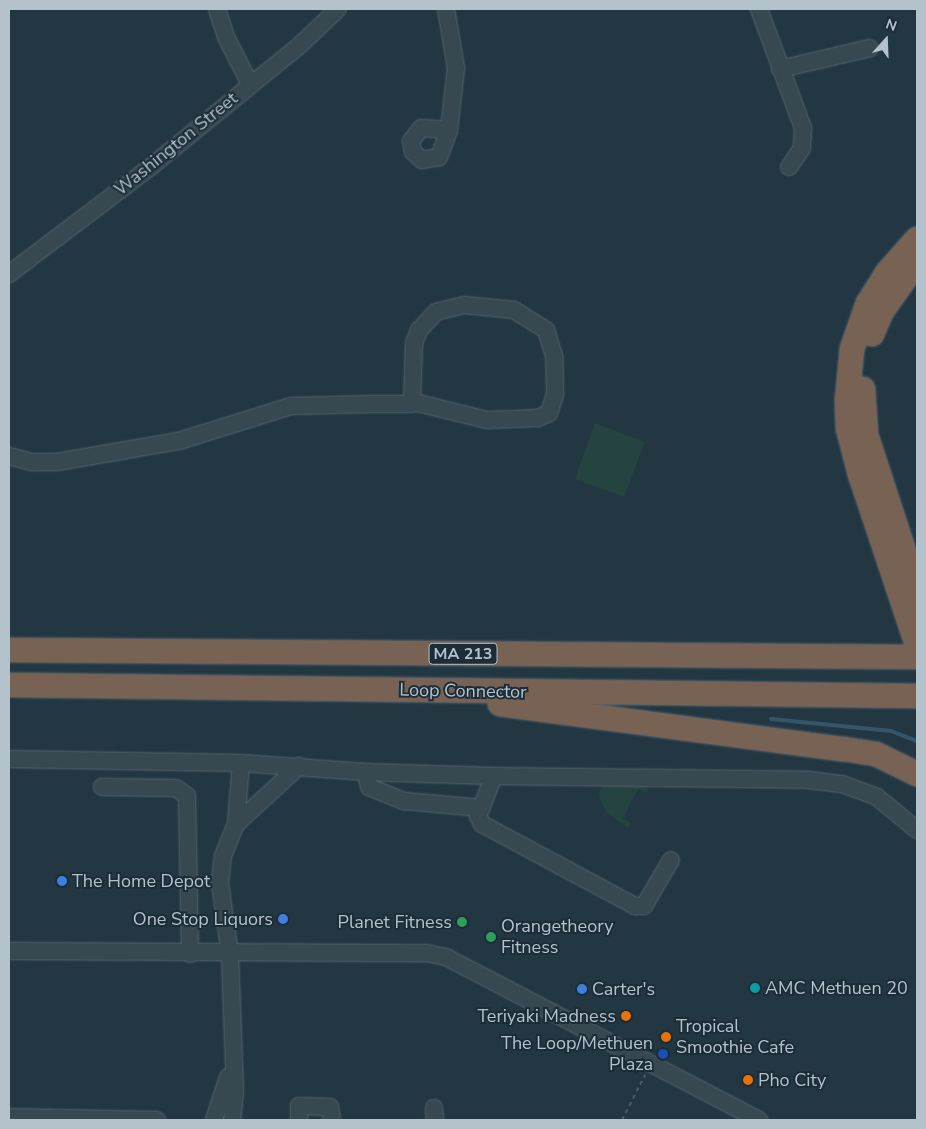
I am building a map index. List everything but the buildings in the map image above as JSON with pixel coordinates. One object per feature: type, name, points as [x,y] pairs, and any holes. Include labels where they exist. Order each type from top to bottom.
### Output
[{"type":"highway","points":[[916,646],[860,474],[848,428],[847,401],[852,349],[868,303],[887,273],[917,239]]},
{"type":"highway","points":[[917,262],[900,282],[875,323],[863,381],[863,406],[866,435],[917,591]]},
{"type":"highway","name":"Loop Connector","points":[[9,650],[916,646]]},
{"type":"highway","name":"Loop Connector","points":[[9,685],[917,696]]},
{"type":"highway","points":[[400,691],[844,748],[876,754],[917,774]]},
{"type":"street","points":[[217,9],[226,37],[250,84]]},
{"type":"street","name":"Washington Street","points":[[9,274],[148,169],[338,9]]},
{"type":"street","points":[[446,9],[456,68],[449,130]]},
{"type":"street","points":[[759,9],[803,133],[802,148],[789,167]]},
{"type":"street","points":[[780,69],[870,48]]},
{"type":"street","points":[[9,456],[32,462],[57,462],[151,446],[206,434],[275,409],[291,406],[412,404],[433,406],[487,420],[545,416],[552,406],[556,383],[554,356],[546,330],[514,310],[464,305],[436,312],[419,330],[414,343],[412,404]]},
{"type":"street","points":[[9,759],[241,763],[366,772],[494,776],[774,778],[842,784],[877,797],[902,814],[917,830]]},
{"type":"street","points":[[232,1120],[233,1058],[230,955],[220,883],[224,856],[236,824],[241,763]]},
{"type":"street","points":[[236,824],[299,766]]},
{"type":"street","points":[[366,772],[369,787],[404,801],[482,808]]},
{"type":"street","points":[[494,776],[478,816],[482,824],[635,906],[644,906],[671,860]]},
{"type":"street","points":[[102,787],[176,788],[187,796],[190,954]]},
{"type":"street","points":[[9,951],[230,955],[426,953],[446,957],[759,1120]]},
{"type":"street","points":[[214,1120],[233,1058]]},
{"type":"street","points":[[299,1120],[299,1106],[331,1114]]},
{"type":"street","points":[[9,1117],[157,1120]]},
{"type":"path","points":[[622,1120],[651,1064]]},
{"type":"green space","points":[[595,423],[645,442],[624,497],[575,479]]},
{"type":"green space","points":[[605,784],[643,784],[649,789],[646,793],[638,789],[623,818],[630,823],[628,828],[607,813],[600,800],[599,792]]},
{"type":"waterway","points":[[771,719],[891,731],[917,741]]},
{"type":"place","name":"The Home Depot","points":[[62,881]]},
{"type":"place","name":"One Stop Liquors","points":[[283,919]]},
{"type":"place","name":"Planet Fitness","points":[[462,922]]},
{"type":"place","name":"Orangetheory Fitness","points":[[491,937]]},
{"type":"place","name":"AMC Methuen 20","points":[[755,988]]},
{"type":"place","name":"Carter's","points":[[582,989]]},
{"type":"place","name":"Teriyaki Madness","points":[[626,1016]]},
{"type":"place","name":"Tropical Smoothie Cafe","points":[[666,1037]]},
{"type":"place","name":"The Loop/Methuen Plaza","points":[[663,1054]]},
{"type":"place","name":"Pho City","points":[[748,1080]]}]
